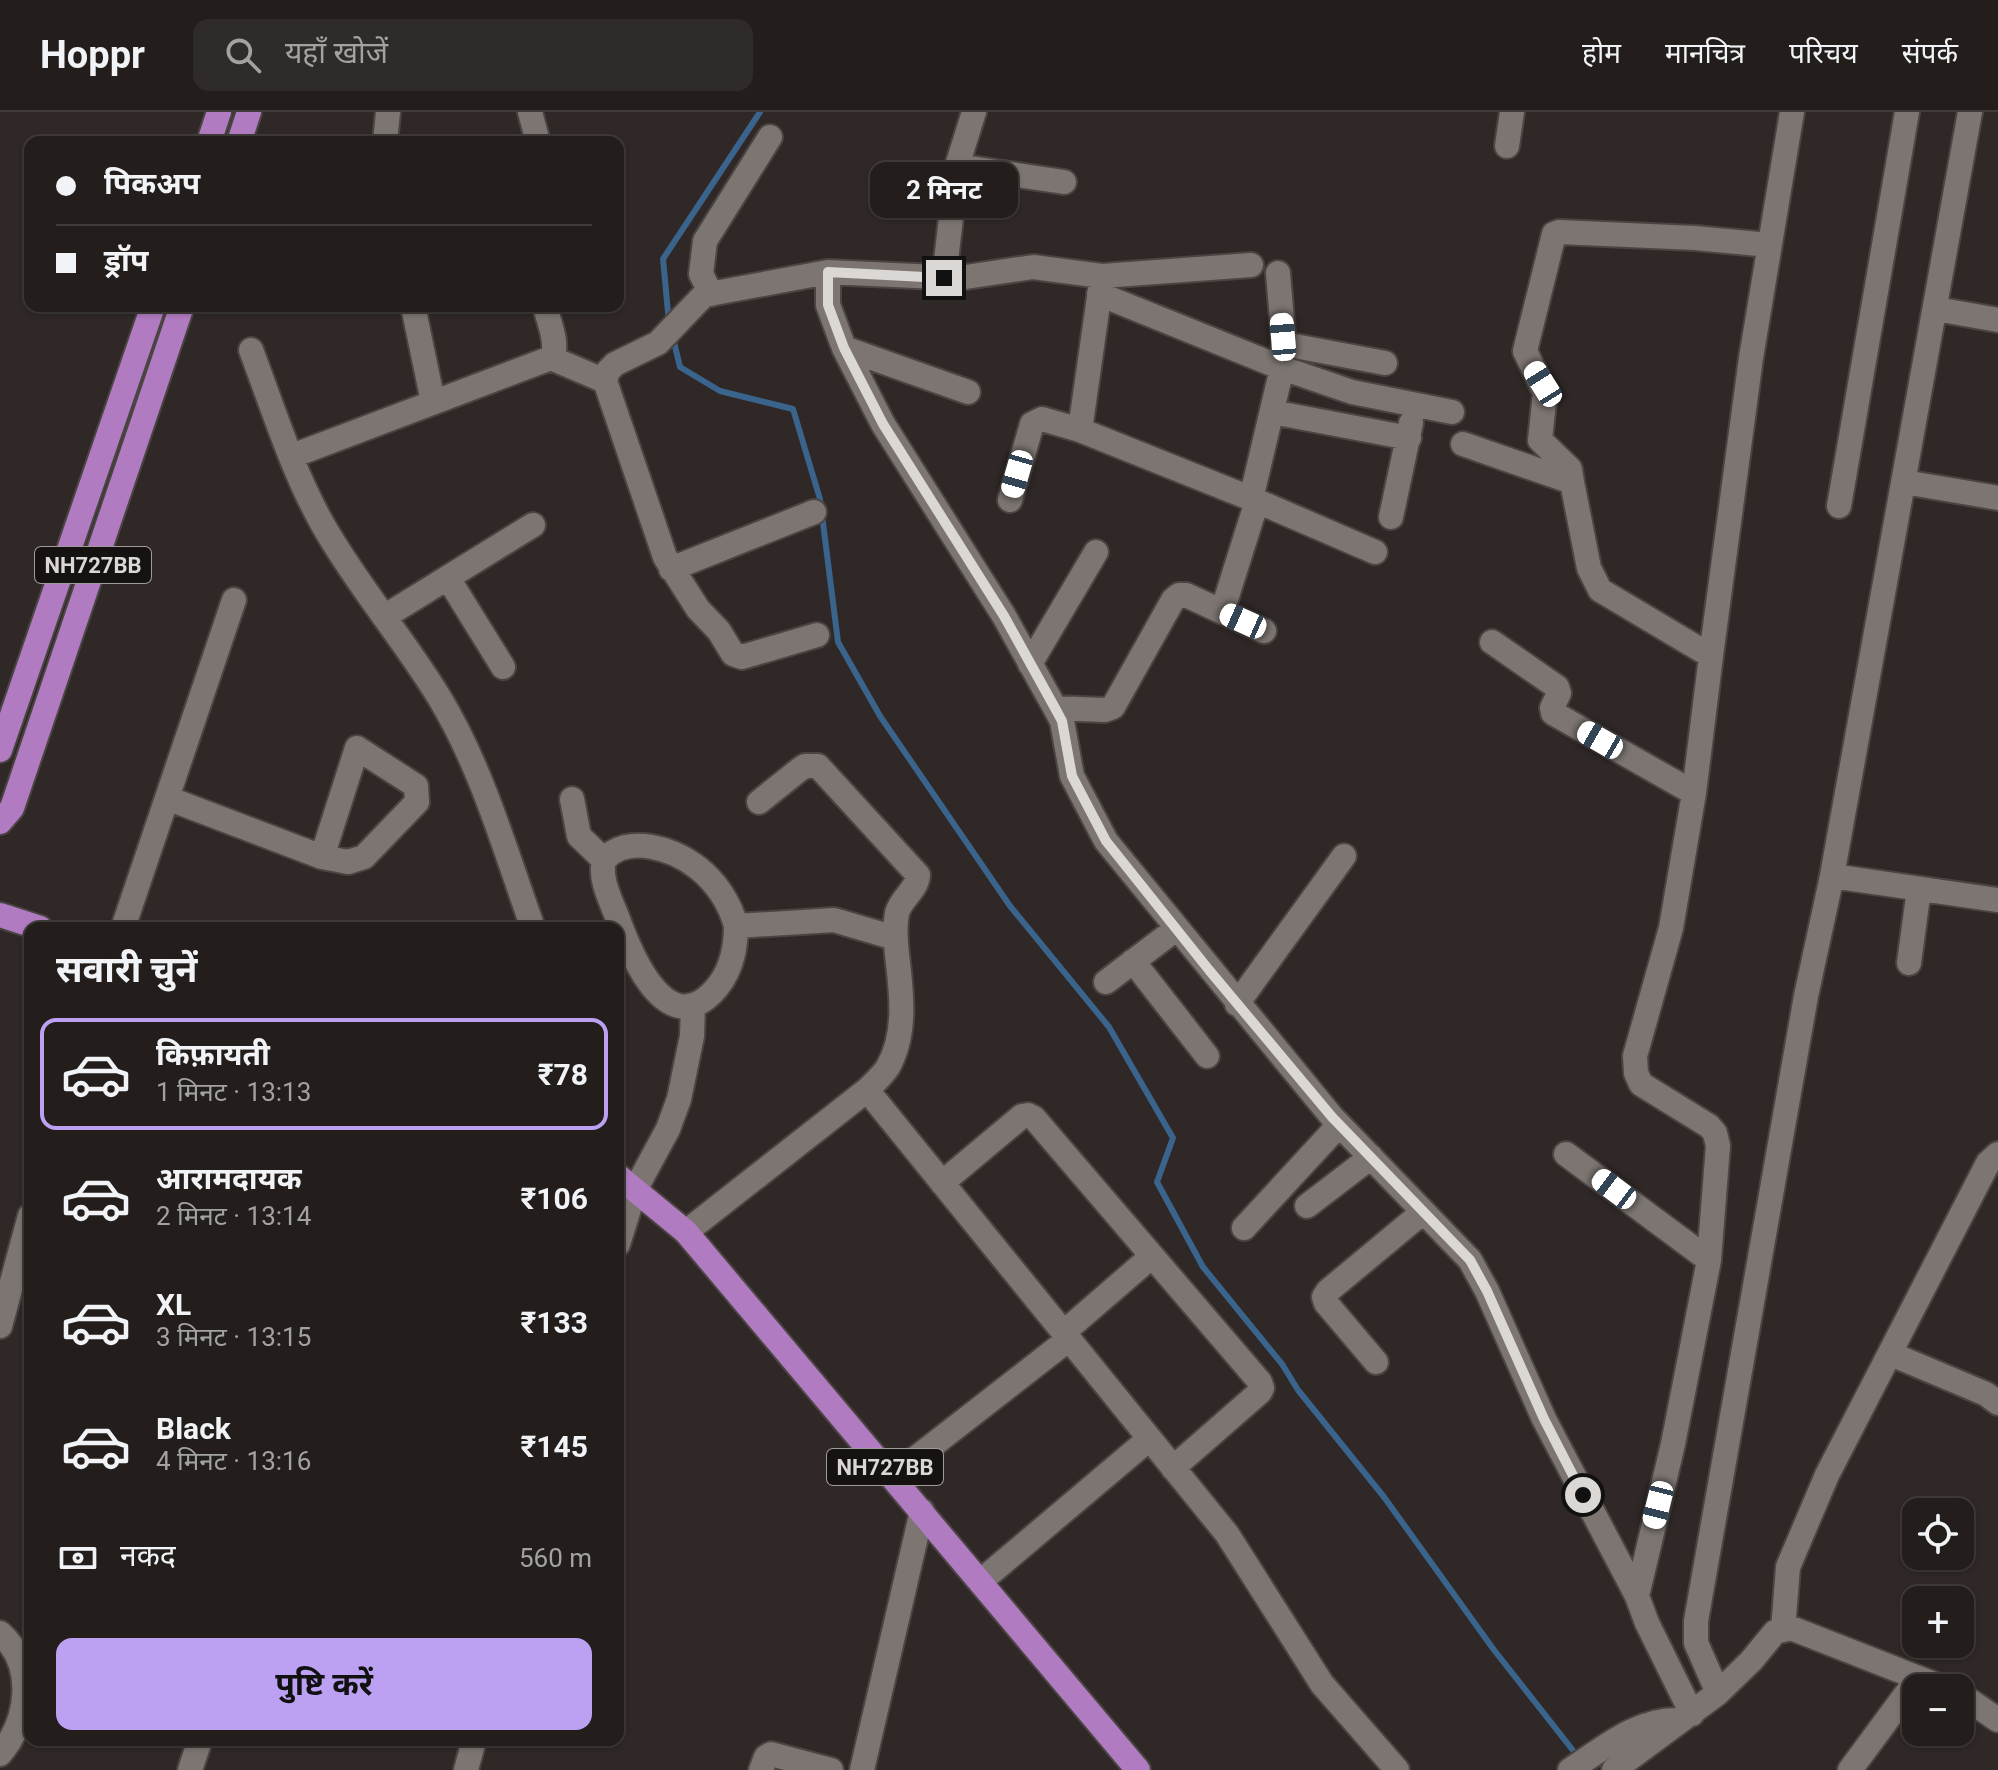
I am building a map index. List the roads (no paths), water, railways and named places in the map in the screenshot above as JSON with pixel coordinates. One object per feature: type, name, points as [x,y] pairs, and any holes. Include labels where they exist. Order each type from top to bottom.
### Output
[{"type":"highway","points":[[211,136],[219,112]]},
{"type":"highway","points":[[241,136],[249,112]]},
{"type":"highway","name":"NH727BB","points":[[0,750],[151,312]]},
{"type":"highway","name":"NH727BB","points":[[0,822],[12,808],[180,312]]},
{"type":"highway","points":[[0,915],[24,923]]},
{"type":"highway","name":"NH727BB","points":[[627,1183],[686,1232],[1138,1770]]},
{"type":"street","points":[[386,136],[388,112]]},
{"type":"street","points":[[530,112],[536,136]]},
{"type":"street","points":[[944,278],[957,166],[974,112]]},
{"type":"street","points":[[1507,146],[1512,112]]},
{"type":"street","points":[[1637,1596],[1673,1444],[1709,1260],[1718,1146],[1715,1133],[1709,1126],[1641,1084],[1636,1073],[1635,1056],[1671,928],[1694,793],[1751,358],[1792,112]]},
{"type":"street","points":[[1839,506],[1907,112]]},
{"type":"street","points":[[1718,1693],[1696,1643],[1696,1621],[1806,996],[1832,876],[1970,112]]},
{"type":"street","points":[[707,294],[701,274],[705,241],[770,137]]},
{"type":"street","points":[[957,166],[1064,182]]},
{"type":"street","points":[[1711,656],[1600,590],[1589,568],[1570,469],[1540,440],[1545,393],[1525,351],[1554,234],[1680,237],[1769,245]]},
{"type":"street","points":[[1101,285],[1251,265]]},
{"type":"street","points":[[817,635],[742,657],[733,654],[719,631],[698,609],[665,557],[605,381],[608,371],[615,364],[658,343],[707,294],[828,272],[959,278],[1033,267],[1101,285],[1352,392],[1452,412]]},
{"type":"street","points":[[828,272],[828,305],[844,348],[883,424],[1004,616],[1062,721],[1072,776],[1106,841],[1339,1125],[1460,1247],[1478,1272],[1544,1419],[1637,1596],[1687,1717]]},
{"type":"street","points":[[1222,612],[1254,500],[1282,360],[1278,273]]},
{"type":"street","points":[[1080,430],[1101,285]]},
{"type":"street","points":[[1936,309],[1998,320]]},
{"type":"street","points":[[414,312],[433,402]]},
{"type":"street","points":[[292,456],[551,358],[555,346],[546,312]]},
{"type":"street","points":[[844,348],[968,392]]},
{"type":"street","points":[[251,350],[322,524],[439,697],[475,767],[531,922]]},
{"type":"street","points":[[551,358],[605,381]]},
{"type":"street","points":[[1282,360],[1385,363]]},
{"type":"street","points":[[1391,517],[1415,405]]},
{"type":"street","points":[[1272,412],[1409,438]]},
{"type":"street","points":[[1010,500],[1032,424],[1035,419],[1042,419],[1080,430],[1375,552]]},
{"type":"street","points":[[1463,444],[1572,482]]},
{"type":"street","points":[[1904,482],[1998,498]]},
{"type":"street","points":[[671,569],[814,512]]},
{"type":"street","points":[[384,617],[533,525]]},
{"type":"street","points":[[1030,664],[1096,552]]},
{"type":"street","points":[[448,578],[503,667]]},
{"type":"street","points":[[1055,708],[1105,710],[1113,707],[1173,600],[1179,595],[1186,595],[1264,631]]},
{"type":"street","points":[[125,922],[234,600]]},
{"type":"street","points":[[1492,642],[1557,687],[1559,693],[1553,713],[1694,793]]},
{"type":"street","points":[[167,798],[322,857],[348,862],[364,857],[417,802],[416,786],[357,748],[322,857]]},
{"type":"street","points":[[686,1232],[867,1090],[887,1068],[899,1037],[902,997],[895,938],[897,913],[917,883],[918,875],[818,766],[805,766],[759,802]]},
{"type":"street","points":[[572,799],[579,836],[604,860]]},
{"type":"street","points":[[619,922],[603,875],[604,860],[614,850],[640,845],[677,856],[697,867],[711,881],[726,900],[736,926],[736,946],[723,980],[704,1001],[680,1005],[668,1001],[645,979],[624,935]]},
{"type":"street","points":[[1237,1004],[1344,856]]},
{"type":"street","points":[[1832,876],[1998,900]]},
{"type":"street","points":[[1909,963],[1919,889]]},
{"type":"street","points":[[736,926],[834,920],[895,938]]},
{"type":"street","points":[[1106,982],[1176,929]]},
{"type":"street","points":[[1133,961],[1207,1056]]},
{"type":"street","points":[[624,1203],[627,1183],[668,1129],[679,1099],[692,1036],[693,1005]]},
{"type":"street","points":[[867,1090],[1227,1534],[1322,1684],[1397,1770]]},
{"type":"street","points":[[942,1183],[1022,1116],[1034,1118],[1260,1382],[1262,1388],[1173,1468]]},
{"type":"street","points":[[1244,1228],[1339,1125]]},
{"type":"street","points":[[1566,1154],[1709,1260]]},
{"type":"street","points":[[1783,1630],[1788,1567],[1827,1475],[1988,1163],[1998,1154]]},
{"type":"street","points":[[1307,1206],[1371,1157]]},
{"type":"street","points":[[1376,1362],[1324,1297],[1423,1212]]},
{"type":"street","points":[[0,1326],[24,1238]]},
{"type":"street","points":[[893,1476],[1066,1336],[1152,1256]]},
{"type":"street","points":[[1891,1354],[1986,1394],[1998,1403]]},
{"type":"street","points":[[981,1581],[1149,1439]]},
{"type":"street","points":[[862,1770],[922,1511]]},
{"type":"street","points":[[1614,1770],[1718,1693],[1775,1632],[1791,1628],[1908,1674]]},
{"type":"street","points":[[0,1633],[20,1663],[24,1683]]},
{"type":"street","points":[[1850,1770],[1902,1700]]},
{"type":"street","points":[[0,1754],[19,1722],[24,1701]]},
{"type":"street","points":[[1974,1704],[1998,1720]]},
{"type":"street","points":[[1570,1770],[1624,1735],[1661,1720],[1687,1717]]},
{"type":"street","points":[[190,1770],[198,1746]]},
{"type":"street","points":[[466,1770],[472,1746]]},
{"type":"street","points":[[761,1770],[766,1757],[771,1754],[831,1770]]},
{"type":"waterway","points":[[669,323],[663,259],[760,112]]},
{"type":"waterway","points":[[673,338],[680,367],[720,391],[793,409],[820,499],[838,642],[880,716],[1010,906],[1109,1027],[1173,1138],[1157,1182],[1203,1267],[1384,1497],[1494,1650],[1579,1758]]}]
